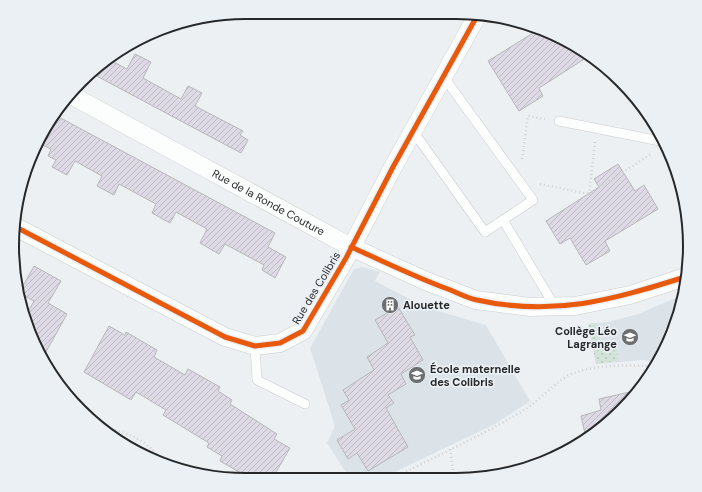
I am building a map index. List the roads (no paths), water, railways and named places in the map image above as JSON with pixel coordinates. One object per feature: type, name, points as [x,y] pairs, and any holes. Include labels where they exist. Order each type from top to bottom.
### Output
[{"type":"street","name":"Rue des Colibris","points":[[19,229],[225,337],[255,346],[280,343],[303,331],[475,20]]},
{"type":"street","name":"Rue de la Ronde Couture","points":[[74,97],[351,246],[426,281],[476,300],[530,307],[575,306],[630,295],[681,278]]},
{"type":"lane","points":[[413,131],[485,232],[533,200],[444,76]]},
{"type":"lane","points":[[559,121],[657,140]]},
{"type":"lane","points":[[503,220],[556,307]]},
{"type":"lane","points":[[255,346],[257,380],[306,404]]},
{"type":"place","name":"Alouette","points":[[390,305]]},
{"type":"place","name":"Collège Léo Lagrange","points":[[630,337]]},
{"type":"place","name":"École maternelle des Colibris","points":[[417,375]]}]
